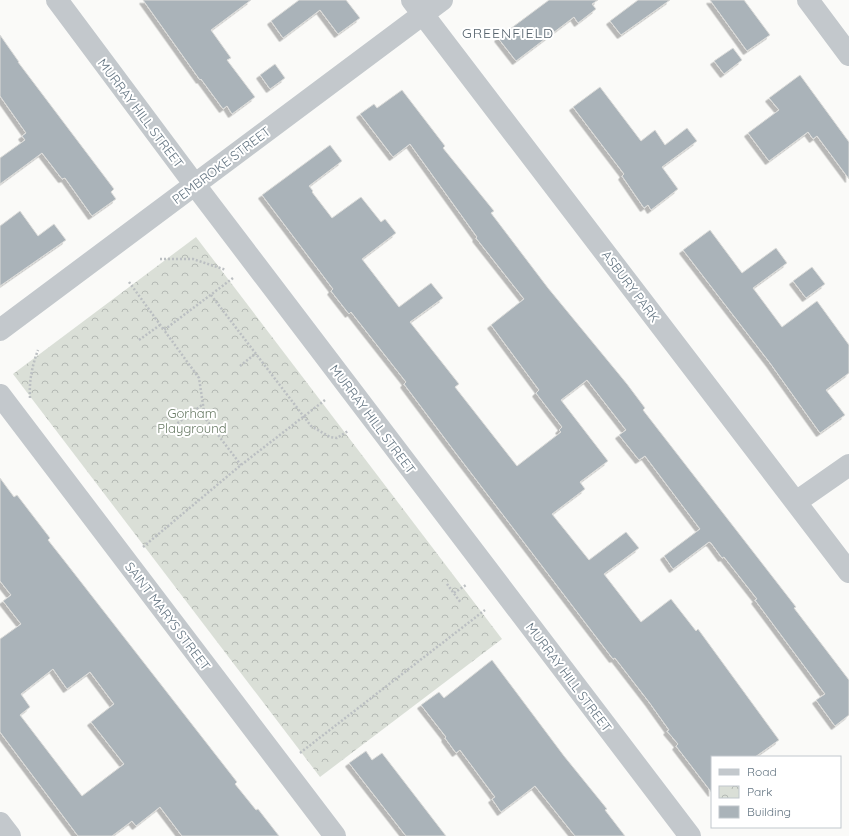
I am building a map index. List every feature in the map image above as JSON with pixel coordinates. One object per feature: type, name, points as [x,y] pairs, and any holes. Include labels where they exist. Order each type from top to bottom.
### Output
[{"type":"street","name":"MURRAY HILL STREET","points":[[57,0],[195,185],[690,836]]},
{"type":"street","name":"PEMBROKE STREET","points":[[0,330],[195,185],[418,7],[442,0]]},
{"type":"street","points":[[808,0],[849,55]]},
{"type":"street","name":"ASBURY PARK","points":[[418,7],[849,572]]},
{"type":"street","name":"SAINT MARYS STREET","points":[[0,395],[335,836]]},
{"type":"street","points":[[796,502],[849,465]]},
{"type":"street","points":[[0,823],[10,836]]},
{"type":"path","points":[[160,260],[193,259],[226,270]]},
{"type":"path","points":[[164,330],[233,278]]},
{"type":"path","points":[[129,282],[199,378],[205,418],[241,465]]},
{"type":"path","points":[[211,295],[255,354],[316,431],[330,437],[337,438],[348,431]]},
{"type":"path","points":[[139,340],[160,325]]},
{"type":"path","points":[[30,400],[29,386],[32,367],[38,350]]},
{"type":"path","points":[[240,366],[255,354]]},
{"type":"path","points":[[143,547],[241,465],[325,400]]},
{"type":"path","points":[[171,428],[202,405]]},
{"type":"path","points":[[447,584],[461,603]]},
{"type":"path","points":[[454,593],[466,585]]},
{"type":"path","points":[[300,753],[485,610]]},
{"type":"green space","name":"Gorham Playground","points":[[196,237],[502,639],[320,777],[13,374]]},
{"type":"building","points":[[143,0],[251,0],[211,30],[231,58],[227,60],[255,97],[232,114],[227,106],[223,109],[201,79],[200,80]]},
{"type":"building","points":[[299,0],[346,0],[360,18],[338,34],[320,10],[283,38],[271,21]]},
{"type":"building","points":[[549,0],[598,0],[592,4],[596,9],[578,23],[574,17],[516,61],[498,38]]},
{"type":"building","points":[[638,0],[670,0],[621,35],[610,21]]},
{"type":"building","points":[[710,0],[744,0],[770,35],[747,51]]},
{"type":"building","points":[[0,35],[18,62],[114,189],[111,192],[116,199],[92,216],[65,178],[62,179],[42,153],[0,184],[0,158],[25,140],[22,136],[26,133],[0,96]]},
{"type":"building","points":[[733,48],[742,60],[724,74],[714,61]]},
{"type":"building","points":[[275,64],[285,78],[270,89],[260,75]]},
{"type":"building","points":[[800,75],[849,142],[849,179],[817,136],[813,139],[808,132],[769,161],[748,133],[779,110],[769,98]]},
{"type":"building","points":[[600,87],[641,141],[655,130],[665,145],[687,128],[697,141],[662,167],[678,189],[651,210],[648,205],[644,208],[622,176],[624,174],[573,107]]},
{"type":"building","points":[[402,90],[445,146],[443,148],[494,211],[491,213],[548,288],[627,384],[645,408],[643,410],[796,607],[794,608],[849,680],[849,715],[835,726],[816,700],[825,694],[755,600],[757,599],[711,543],[709,542],[673,569],[664,556],[700,529],[645,456],[639,460],[619,435],[626,430],[587,380],[561,400],[608,461],[580,482],[585,489],[552,514],[589,560],[626,532],[639,548],[604,574],[641,622],[671,599],[696,631],[698,629],[779,740],[756,756],[711,756],[711,792],[676,746],[678,744],[667,731],[669,730],[649,702],[615,658],[613,659],[452,448],[404,384],[406,382],[351,312],[349,314],[331,291],[333,289],[262,195],[330,145],[342,161],[309,186],[313,191],[312,192],[332,218],[361,197],[381,222],[385,219],[396,233],[362,259],[399,307],[431,283],[443,298],[410,322],[459,384],[455,387],[517,466],[561,432],[559,430],[562,427],[536,393],[539,390],[491,325],[524,299],[476,238],[477,237],[410,144],[393,157],[360,114],[374,104],[377,108]]},
{"type":"building","points":[[20,211],[38,236],[54,224],[66,240],[0,286],[0,226]]},
{"type":"building","points":[[710,230],[742,273],[776,248],[787,263],[753,288],[782,327],[817,301],[849,345],[849,373],[826,390],[845,415],[820,433],[770,363],[683,250]]},
{"type":"building","points":[[812,267],[825,284],[806,298],[793,281]]},
{"type":"building","points":[[0,478],[14,497],[17,495],[50,538],[48,540],[237,782],[235,784],[256,810],[258,809],[279,836],[182,836],[160,807],[136,826],[132,821],[112,836],[78,836],[0,732],[0,639],[21,624],[3,601],[11,595],[0,581]],"holes":[[[53,669],[67,689],[90,672],[114,704],[91,722],[124,764],[82,796],[20,715],[30,707],[21,694]]]},
{"type":"building","points":[[492,660],[564,756],[607,809],[605,810],[625,836],[575,836],[535,786],[501,812],[492,799],[495,797],[460,750],[456,753],[445,738],[446,737],[421,705],[439,692],[444,698]]},
{"type":"building","points":[[366,751],[372,760],[382,753],[446,836],[406,836],[349,763]]},
{"type":"district","name":"GREENFIELD","points":[[508,33]]}]
